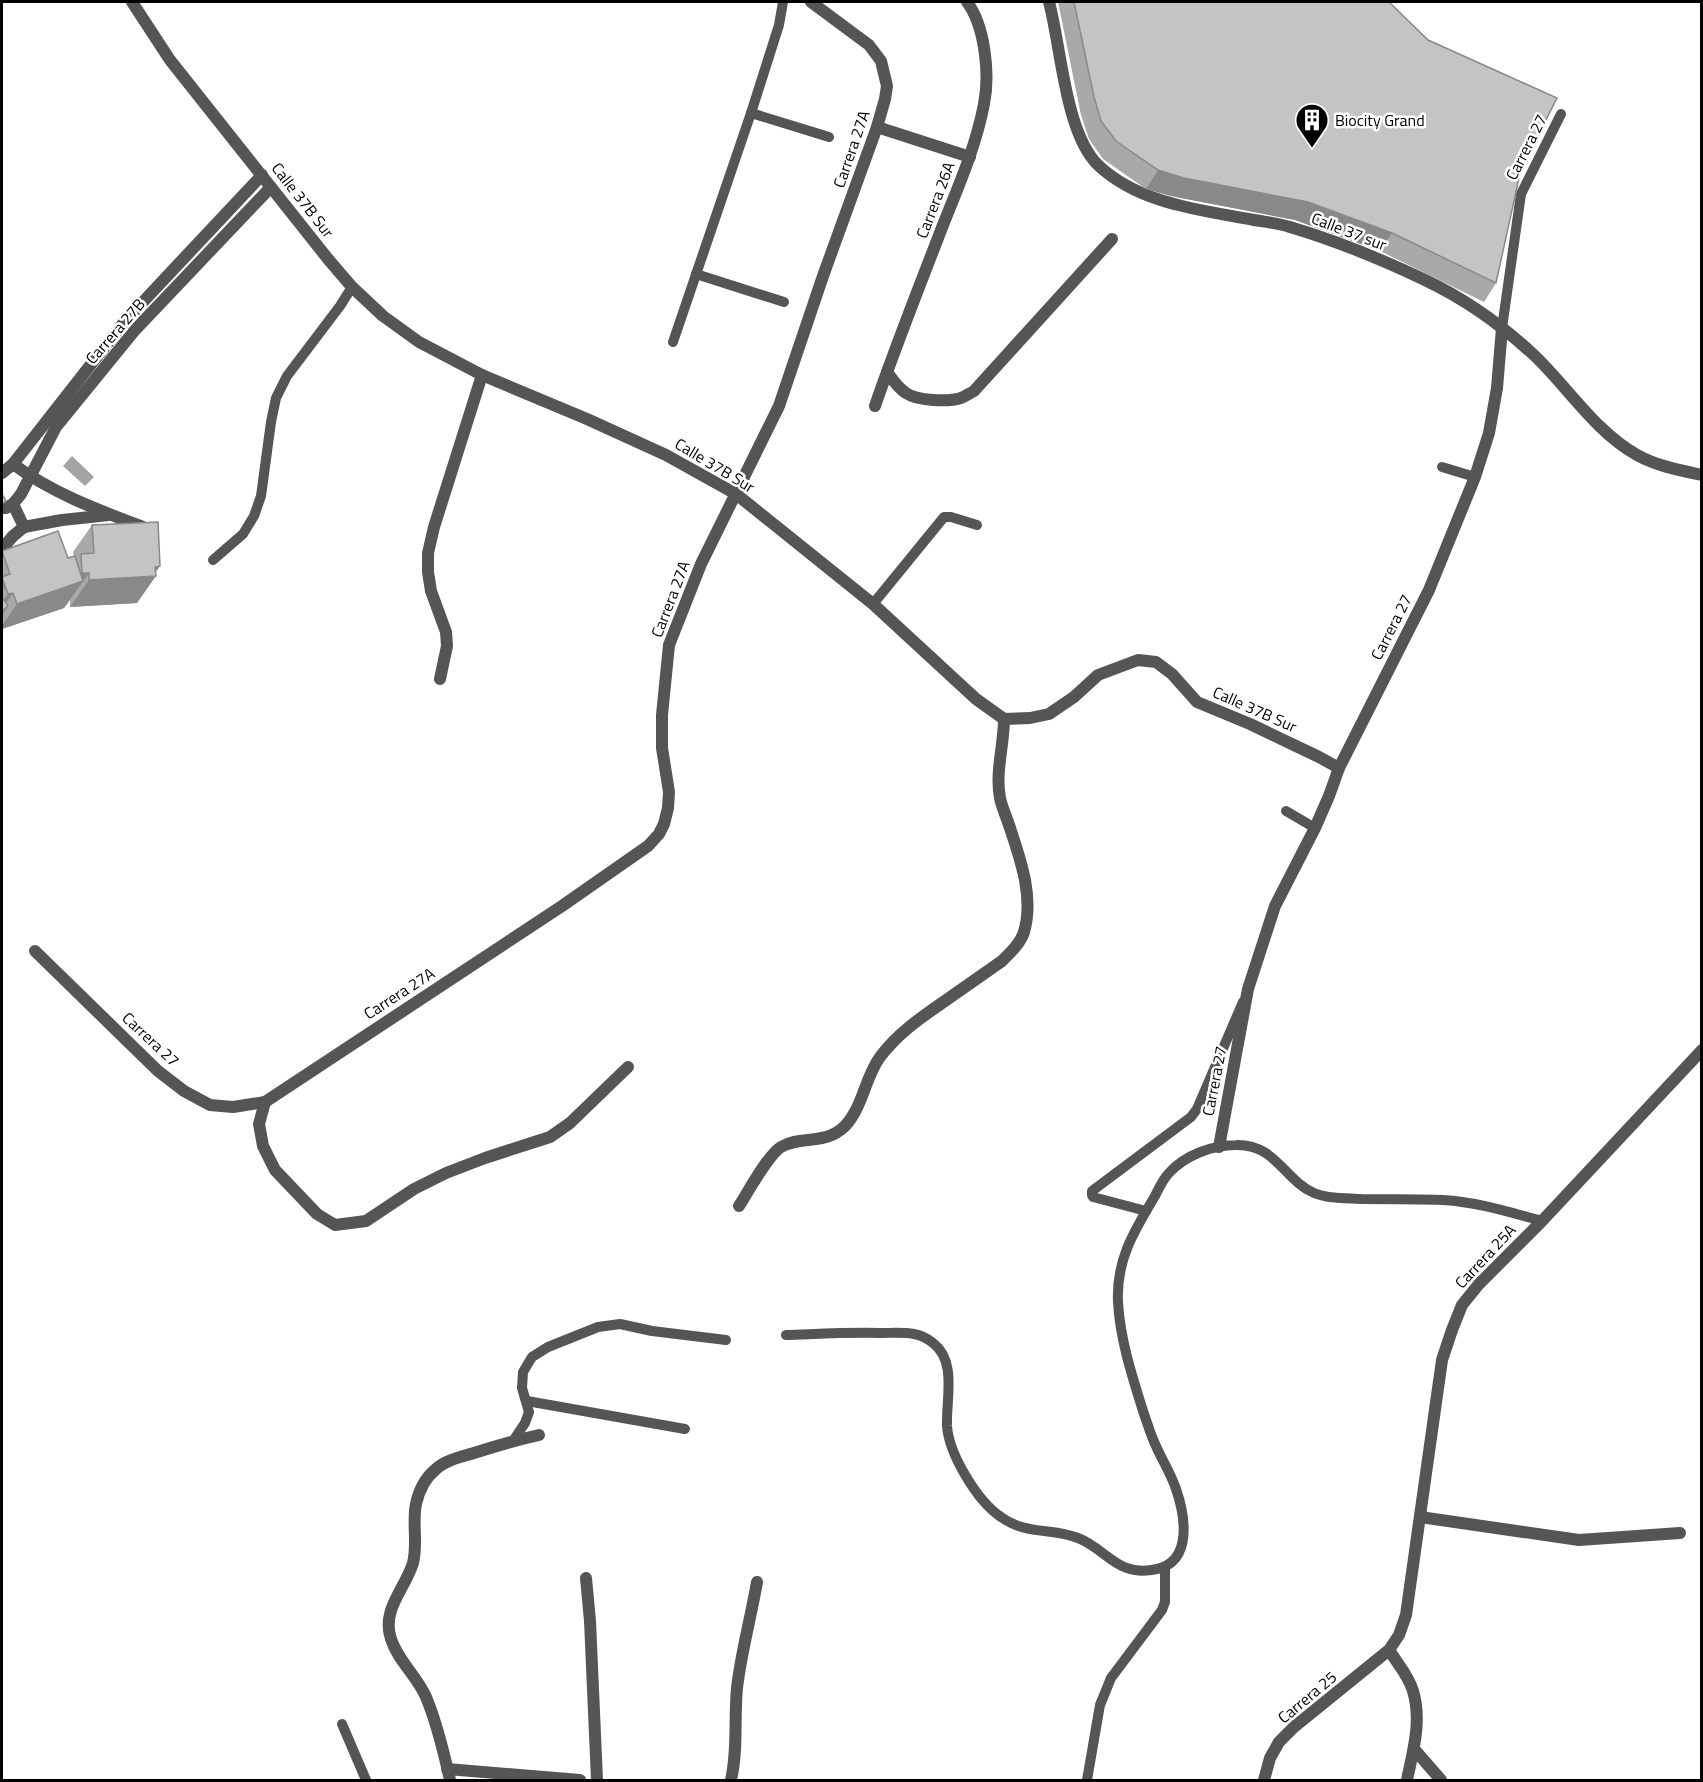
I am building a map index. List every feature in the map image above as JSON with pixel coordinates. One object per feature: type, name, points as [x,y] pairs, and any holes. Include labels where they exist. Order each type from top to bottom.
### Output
[{"type":"street","name":"Calle 37B Sur","points":[[132,2],[170,60],[328,259],[352,287],[383,316],[419,342],[482,375],[666,455],[736,494],[873,604],[976,699],[1004,719],[1030,718],[1049,714],[1074,697],[1098,675],[1138,660],[1156,662],[1172,674],[1197,702],[1250,724],[1339,768]]},
{"type":"street","name":"Carrera 27A","points":[[265,1102],[562,906],[648,846],[659,834],[664,824],[669,792],[662,748],[662,715],[669,645],[700,564],[780,406],[823,276],[877,127],[887,86],[881,61],[868,45],[811,2]]},
{"type":"street","name":"Carrera 26A","points":[[875,406],[970,157],[984,102],[986,76],[983,45],[979,26],[967,2]]},
{"type":"street","name":"Calle 37 sur","points":[[1049,2],[1073,118],[1083,142],[1097,164],[1119,180],[1144,195],[1174,204],[1287,226],[1313,234],[1425,280],[1477,309],[1502,328],[1536,357],[1610,435],[1636,454],[1658,464],[1701,475]]},
{"type":"street","points":[[877,127],[970,157]]},
{"type":"street","name":"Carrera 27B","points":[[2,473],[13,464],[125,321],[262,175]]},
{"type":"street","name":"Carrera 27B","points":[[7,506],[21,494],[56,427],[135,330],[272,187]]},
{"type":"street","points":[[887,372],[906,393],[914,396],[924,399],[952,400],[964,397],[974,391],[1112,239]]},
{"type":"street","points":[[125,321],[135,330]]},
{"type":"street","name":"Carrera 27","points":[[1219,1147],[1248,989],[1275,906],[1315,828],[1339,768],[1429,590],[1475,477],[1490,433],[1497,388],[1502,328]]},
{"type":"street","points":[[440,679],[447,646],[446,632],[431,591],[428,554],[434,527],[482,375]]},
{"type":"street","points":[[13,464],[30,477],[74,500],[143,527]]},
{"type":"street","points":[[7,506],[24,527]]},
{"type":"street","points":[[2,549],[24,527],[62,520],[112,515]]},
{"type":"street","points":[[739,1206],[772,1155],[782,1146],[818,1140],[832,1135],[845,1125],[856,1109],[878,1060],[890,1045],[908,1027],[1002,961],[1014,949],[1024,933],[1027,909],[1026,884],[1022,863],[1000,798],[998,775],[1004,719]]},
{"type":"street","name":"Carrera 27","points":[[35,951],[158,1071],[184,1091],[210,1105],[233,1107],[265,1102]]},
{"type":"street","name":"Carrera 25A","points":[[1389,1650],[1399,1635],[1406,1615],[1442,1360],[1462,1305],[1479,1284],[1542,1221],[1701,1050]]},
{"type":"street","points":[[265,1102],[259,1124],[263,1146],[274,1170],[317,1214],[335,1225],[366,1221],[414,1189],[447,1173],[550,1137],[570,1123],[628,1067]]},
{"type":"street","points":[[539,1435],[455,1459],[437,1468],[426,1479],[415,1507],[413,1562],[396,1596],[389,1617],[390,1637],[397,1654],[426,1697],[449,1774],[580,1780]]},
{"type":"street","points":[[1420,1517],[1579,1540],[1680,1533]]},
{"type":"street","points":[[586,1578],[597,1780]]},
{"type":"street","points":[[731,1780],[736,1753],[739,1670],[757,1582]]},
{"type":"street","points":[[1389,1650],[1413,1690],[1417,1710],[1417,1732],[1407,1780]]},
{"type":"street","name":"Carrera 25","points":[[1264,1780],[1270,1758],[1279,1742],[1294,1727],[1389,1650]]},
{"type":"street","points":[[1414,1749],[1442,1780]]},
{"type":"lane","points":[[673,342],[751,113],[779,26],[783,2]]},
{"type":"lane","points":[[751,113],[829,137]]},
{"type":"lane","name":"Carrera 27","points":[[1502,328],[1521,194],[1561,114]]},
{"type":"lane","points":[[1259,221],[1263,207]]},
{"type":"lane","points":[[696,274],[784,302]]},
{"type":"lane","points":[[213,560],[243,534],[254,516],[261,496],[276,398],[287,376],[352,287]]},
{"type":"lane","points":[[1442,467],[1475,477]]},
{"type":"lane","points":[[873,604],[944,517],[977,525]]},
{"type":"lane","points":[[1286,811],[1315,828]]},
{"type":"lane","points":[[1146,1210],[1094,1197],[1092,1191],[1191,1117],[1197,1109],[1248,989]]},
{"type":"lane","points":[[786,1335],[914,1334],[932,1341],[946,1358],[947,1429],[953,1448],[971,1484],[982,1500],[1009,1522],[1027,1529],[1075,1536],[1125,1567],[1147,1570],[1165,1567],[1177,1557],[1183,1546],[1184,1532],[1180,1501],[1175,1485],[1155,1444],[1144,1414],[1126,1350],[1119,1316],[1121,1263],[1126,1246],[1146,1210],[1168,1174],[1183,1160],[1219,1147],[1239,1144],[1268,1154],[1280,1163],[1294,1179],[1315,1194],[1339,1198],[1444,1200],[1500,1209],[1542,1221]]},
{"type":"lane","points":[[513,1441],[525,1423],[529,1412],[522,1388],[523,1372],[532,1357],[548,1347],[598,1327],[620,1324],[652,1331],[726,1340]]},
{"type":"lane","points":[[527,1401],[685,1429]]},
{"type":"lane","points":[[1087,1780],[1100,1705],[1111,1678],[1162,1610],[1165,1602],[1165,1567]]},
{"type":"lane","points":[[342,1724],[366,1780]]},
{"type":"shaded area","points":[[72,456],[94,477],[85,486],[63,466]]},
{"type":"building","name":"Biocity Grand","points":[[1074,2],[1389,2],[1428,40],[1557,98],[1521,169],[1496,283],[1392,233],[1308,202],[1184,178],[1158,170],[1116,141],[1101,121]]},
{"type":"building","points":[[158,522],[160,566],[155,567],[156,576],[89,580],[89,573],[82,573],[81,554],[94,553],[92,525]]},
{"type":"building","points":[[58,531],[68,558],[75,556],[83,581],[17,604],[13,593],[8,594],[2,577],[10,574],[2,551]]},
{"type":"building","points":[[2,597],[8,606],[2,611]]},
{"type":"place","name":"Biocity Grand","points":[[1312,149]]}]
